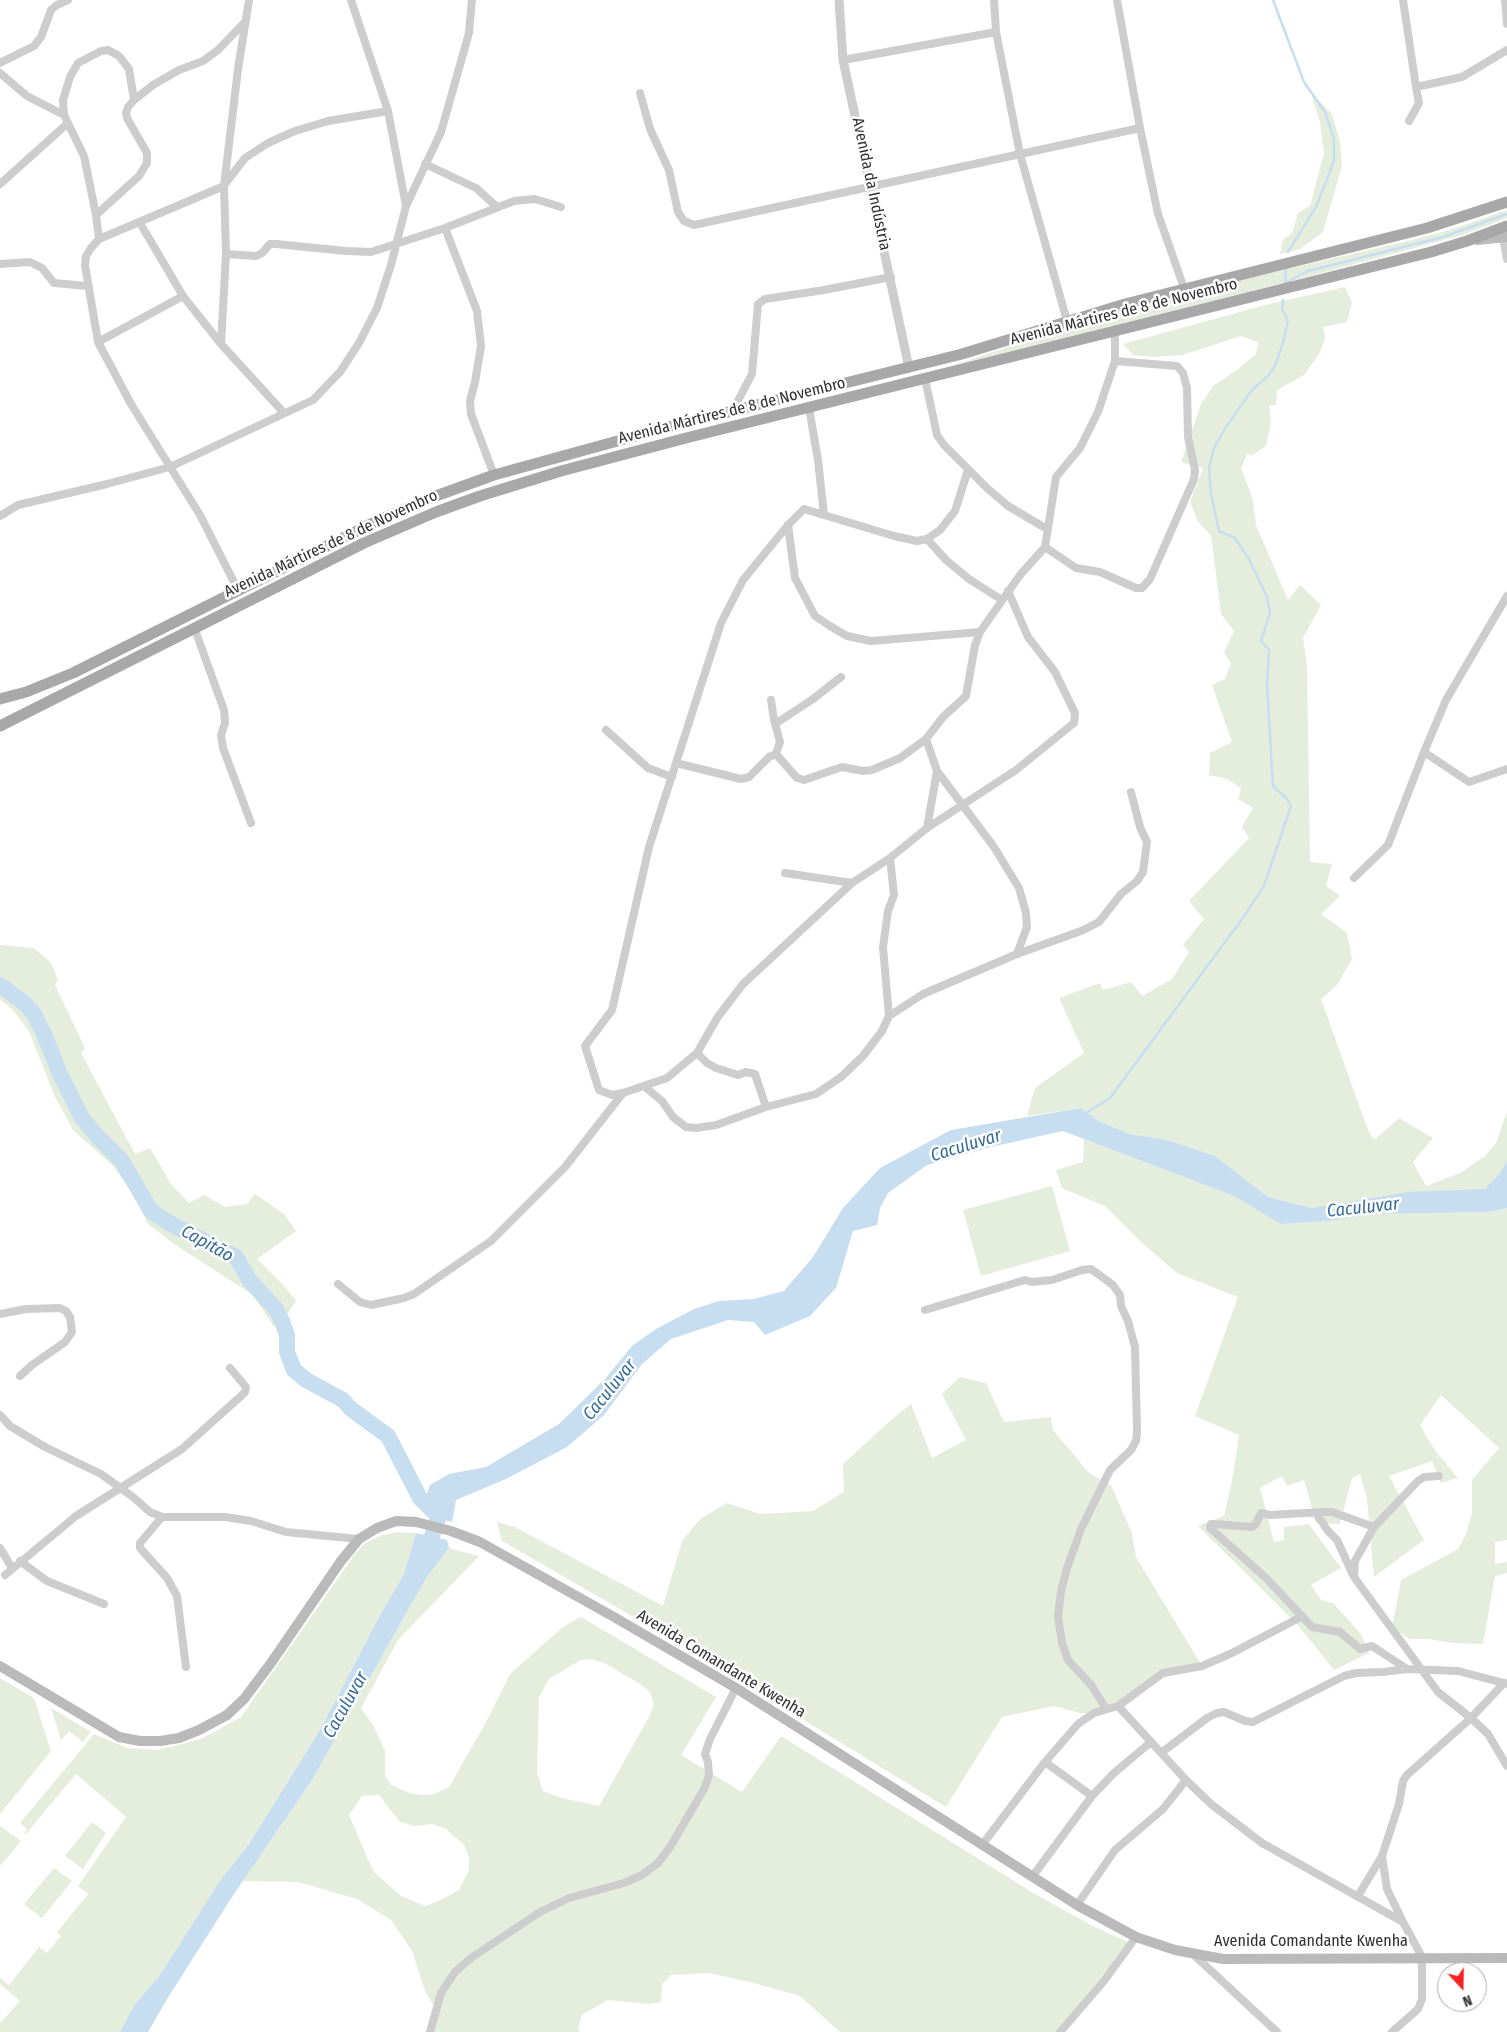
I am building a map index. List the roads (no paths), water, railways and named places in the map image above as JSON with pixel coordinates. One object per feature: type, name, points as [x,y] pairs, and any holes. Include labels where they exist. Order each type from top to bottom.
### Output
[{"type":"main road","name":"Avenida Mártires de 8 de Novembro","points":[[0,699],[26,692],[73,673],[239,592],[398,511],[494,475],[612,442],[984,348],[1067,321],[1184,288],[1427,228],[1507,202]]},
{"type":"main road","name":"Avenida Mártires de 8 de Novembro","points":[[0,726],[387,532],[480,496],[561,471],[1296,286],[1466,241],[1507,226]]},
{"type":"main road","points":[[1466,241],[1505,237]]},
{"type":"main road","name":"Avenida Comandante Kwenha","points":[[0,1666],[120,1737],[140,1742],[179,1738],[227,1715],[244,1700],[342,1560],[359,1539],[377,1528],[396,1521],[416,1522],[451,1531],[480,1542],[736,1688],[1032,1877],[1077,1905],[1136,1937],[1194,1955],[1223,1959],[1507,1958]]},
{"type":"street","points":[[0,63],[34,46],[41,37],[51,10],[56,5],[68,0]]},
{"type":"street","points":[[221,344],[226,254],[224,186],[244,23],[249,0]]},
{"type":"street","points":[[351,0],[388,111],[406,206]]},
{"type":"street","points":[[0,516],[18,505],[106,484],[170,466],[213,448],[283,412],[313,400],[340,372],[377,308],[406,206],[441,132],[469,33],[472,0]]},
{"type":"street","name":"Avenida da Indústria","points":[[839,0],[843,60],[872,186],[909,368]]},
{"type":"street","points":[[994,0],[996,32],[1020,154],[1067,321]]},
{"type":"street","points":[[1117,0],[1158,214],[1184,288]]},
{"type":"street","points":[[1403,0],[1419,103],[1410,121]]},
{"type":"street","points":[[1505,0],[1507,24]]},
{"type":"street","points":[[96,215],[139,176],[147,163],[147,153],[127,118],[126,113],[134,100],[153,85],[179,70],[203,61],[218,50],[244,23]]},
{"type":"street","points":[[843,60],[996,32]]},
{"type":"street","points":[[99,239],[84,156],[66,119],[63,100],[78,63],[108,50],[119,56],[129,70],[134,100]]},
{"type":"street","points":[[1416,87],[1462,77],[1507,50]]},
{"type":"street","points":[[0,73],[27,96],[66,119]]},
{"type":"street","points":[[640,93],[650,130],[669,170],[678,212],[684,221],[694,225],[1140,128]]},
{"type":"street","points":[[239,592],[200,515],[131,404],[98,342],[84,266],[86,256],[99,239],[224,186],[245,158],[268,143],[294,131],[328,121],[388,111]]},
{"type":"street","points":[[0,184],[66,119]]},
{"type":"street","points":[[425,164],[476,188],[497,207]]},
{"type":"street","points":[[226,254],[256,256],[262,253],[270,244],[346,252],[371,252],[444,228],[497,207],[526,199],[546,201],[561,206]]},
{"type":"street","points":[[140,223],[183,296],[221,344],[283,412]]},
{"type":"street","points":[[444,228],[477,311],[481,346],[470,401],[471,414],[494,475]]},
{"type":"street","points":[[1505,237],[1507,259]]},
{"type":"street","points":[[0,264],[30,262],[42,268],[54,283],[87,286]]},
{"type":"street","points":[[732,412],[752,374],[758,304],[765,299],[891,277]]},
{"type":"street","points":[[98,342],[183,296]]},
{"type":"street","points":[[776,754],[797,778],[804,780],[842,767],[863,771],[872,770],[900,758],[926,739],[944,717],[966,696],[975,645],[980,632],[1008,590],[1045,547],[1056,477],[1080,448],[1098,412],[1115,361],[1115,332]]},
{"type":"street","points":[[1045,547],[1076,568],[1100,572],[1136,588],[1142,588],[1150,579],[1194,479],[1196,470],[1188,437],[1187,388],[1183,373],[1177,366],[1115,361]]},
{"type":"street","points":[[925,379],[938,434],[944,445],[968,470],[1008,506],[1047,529]]},
{"type":"street","points":[[809,408],[818,460],[824,515]]},
{"type":"street","points":[[968,470],[955,511],[940,530],[927,538],[917,541],[894,536],[804,510],[788,525],[743,580],[721,623],[649,847],[612,1010],[585,1046],[599,1090],[612,1095],[623,1094],[667,1078],[697,1053],[717,1018],[743,984],[852,883],[890,858],[927,828],[1016,770],[1074,722],[1076,718],[1055,672],[1028,637],[1008,590]]},
{"type":"street","points":[[788,525],[795,578],[815,616],[847,636],[871,641],[980,632]]},
{"type":"street","points":[[927,538],[946,560],[969,579],[1002,600]]},
{"type":"street","points":[[1354,878],[1388,845],[1446,700],[1507,596]]},
{"type":"street","points":[[194,628],[224,710],[225,723],[221,734],[223,748],[251,823]]},
{"type":"street","points":[[775,724],[814,699],[841,677]]},
{"type":"street","points":[[676,763],[741,779],[749,777],[769,757],[776,754],[780,742],[771,700]]},
{"type":"street","points":[[606,730],[648,768],[672,776]]},
{"type":"street","points":[[926,739],[937,771],[994,847],[1019,888],[1026,913],[1027,927],[1017,954]]},
{"type":"street","points":[[1424,752],[1469,782],[1507,769]]},
{"type":"street","points":[[927,828],[937,771]]},
{"type":"street","points":[[889,1016],[923,994],[1017,954],[1081,931],[1099,922],[1121,894],[1137,881],[1143,872],[1146,842],[1131,792]]},
{"type":"street","points":[[645,1087],[662,1102],[673,1117],[686,1126],[696,1128],[716,1125],[816,1094],[841,1077],[863,1056],[882,1032],[889,1016],[883,947],[888,911],[894,895],[890,858]]},
{"type":"street","points":[[785,873],[852,883]]},
{"type":"street","points":[[697,1053],[707,1063],[716,1068],[738,1075],[746,1072],[755,1074],[766,1108]]},
{"type":"street","points":[[338,1284],[360,1302],[370,1305],[414,1294],[491,1241],[565,1167],[623,1094]]},
{"type":"street","points":[[925,1310],[1025,1280],[1032,1282],[1052,1280],[1091,1269],[1113,1285],[1120,1296],[1121,1306],[1128,1321],[1135,1347],[1136,1441],[1131,1450],[1110,1470],[1081,1529],[1067,1568],[1061,1591],[1058,1617],[1062,1643],[1068,1660],[1092,1686],[1106,1709]]},
{"type":"street","points":[[0,1314],[26,1309],[60,1308],[66,1311],[70,1317],[72,1332],[65,1342],[32,1365],[20,1376]]},
{"type":"street","points":[[5,1575],[76,1516],[182,1448],[241,1396],[245,1392],[246,1387],[230,1368]]},
{"type":"street","points":[[0,1415],[10,1426],[45,1447],[100,1474],[133,1497],[150,1512],[162,1517],[225,1517],[251,1521],[286,1532],[359,1539]]},
{"type":"street","points":[[1354,1577],[1355,1561],[1374,1527],[1418,1480],[1424,1477],[1439,1476]]},
{"type":"street","points":[[1374,1527],[1332,1512],[1270,1515],[1261,1513],[1256,1524],[1252,1527],[1211,1524],[1210,1528],[1266,1578],[1301,1617],[1315,1629],[1340,1632],[1360,1649],[1372,1646],[1407,1669]]},
{"type":"street","points":[[1316,1513],[1328,1531],[1337,1540],[1354,1577],[1421,1670],[1438,1692],[1488,1734],[1507,1766]]},
{"type":"street","points":[[162,1517],[140,1543],[140,1548],[168,1578],[178,1596],[186,1666]]},
{"type":"street","points":[[0,1548],[12,1568]]},
{"type":"street","points":[[20,1562],[47,1581],[104,1604]]},
{"type":"street","points":[[982,1845],[1078,1724],[1094,1713],[1118,1706],[1162,1674],[1208,1663],[1230,1654],[1301,1617]]},
{"type":"street","points":[[1162,1753],[1207,1718],[1217,1713],[1224,1712],[1244,1721],[1253,1722],[1344,1676],[1356,1673],[1378,1673],[1407,1669],[1458,1671],[1506,1683]]},
{"type":"street","points":[[1358,1896],[1382,1856],[1399,1804],[1403,1781],[1407,1774],[1471,1718],[1506,1683]]},
{"type":"street","points":[[430,2032],[442,1993],[455,1972],[471,1958],[540,1912],[569,1898],[624,1883],[642,1875],[658,1863],[670,1847],[704,1789],[709,1776],[708,1762],[705,1754],[710,1739],[736,1688]]},
{"type":"street","points":[[1118,1706],[1186,1780],[1211,1804],[1262,1844],[1403,1922]]},
{"type":"street","points":[[1032,1877],[1092,1796],[1114,1772],[1151,1742]]},
{"type":"street","points":[[1046,1762],[1092,1796]]},
{"type":"street","points":[[1077,1905],[1115,1850],[1163,1809],[1186,1780]]},
{"type":"street","points":[[1382,1856],[1386,1889],[1422,1957],[1422,1999],[1418,2009],[1392,2032]]},
{"type":"street","points":[[1060,2032],[1104,1981],[1136,1937]]},
{"type":"street","points":[[1194,1955],[1277,2032]]},
{"type":"water","points":[[1081,1108],[1097,1120],[1130,1134],[1168,1140],[1215,1156],[1268,1197],[1312,1208],[1408,1192],[1485,1189],[1500,1173],[1507,1161],[1507,1208],[1488,1212],[1369,1214],[1330,1221],[1281,1224],[1234,1196],[1063,1131],[991,1147],[927,1165],[888,1193],[880,1208],[877,1225],[853,1231],[836,1288],[810,1316],[765,1335],[754,1322],[728,1320],[671,1339],[642,1364],[604,1415],[567,1447],[506,1479],[456,1500],[452,1522],[427,1516],[422,1509],[430,1485],[449,1474],[486,1467],[559,1424],[605,1379],[633,1345],[656,1329],[694,1309],[719,1301],[753,1299],[784,1291],[813,1257],[843,1208],[880,1168],[951,1130]]},
{"type":"water","points":[[416,1533],[447,1540],[449,1548],[425,1580],[312,1780],[232,1897],[148,2032],[120,2032],[135,2004],[160,1975],[220,1881],[249,1844],[320,1730],[380,1615],[404,1574]]},
{"type":"waterway","points":[[1273,0],[1304,82],[1325,112],[1334,139],[1334,161],[1316,207],[1288,252]]},
{"type":"waterway","points":[[1285,283],[1308,271],[1443,237],[1507,214]]},
{"type":"waterway","points":[[1285,283],[1286,270]]},
{"type":"waterway","points":[[1086,1113],[1110,1098],[1245,915],[1264,886],[1291,806],[1287,799],[1273,786],[1267,685],[1269,650],[1261,641],[1270,613],[1267,597],[1249,559],[1235,538],[1219,531],[1211,494],[1209,468],[1214,448],[1226,427],[1252,390],[1268,376],[1275,366],[1288,320],[1282,309],[1283,300]]},
{"type":"waterway","name":"Capitão","points":[[0,985],[23,1002],[34,1014],[60,1074],[82,1118],[122,1161],[151,1211],[171,1224],[236,1257],[250,1281],[276,1309],[287,1335],[287,1352],[294,1370],[306,1380],[343,1400],[351,1409],[388,1436],[420,1498],[439,1517]]},
{"type":"waterway","name":"Caculuvar","points":[[425,1557],[445,1498]]}]
